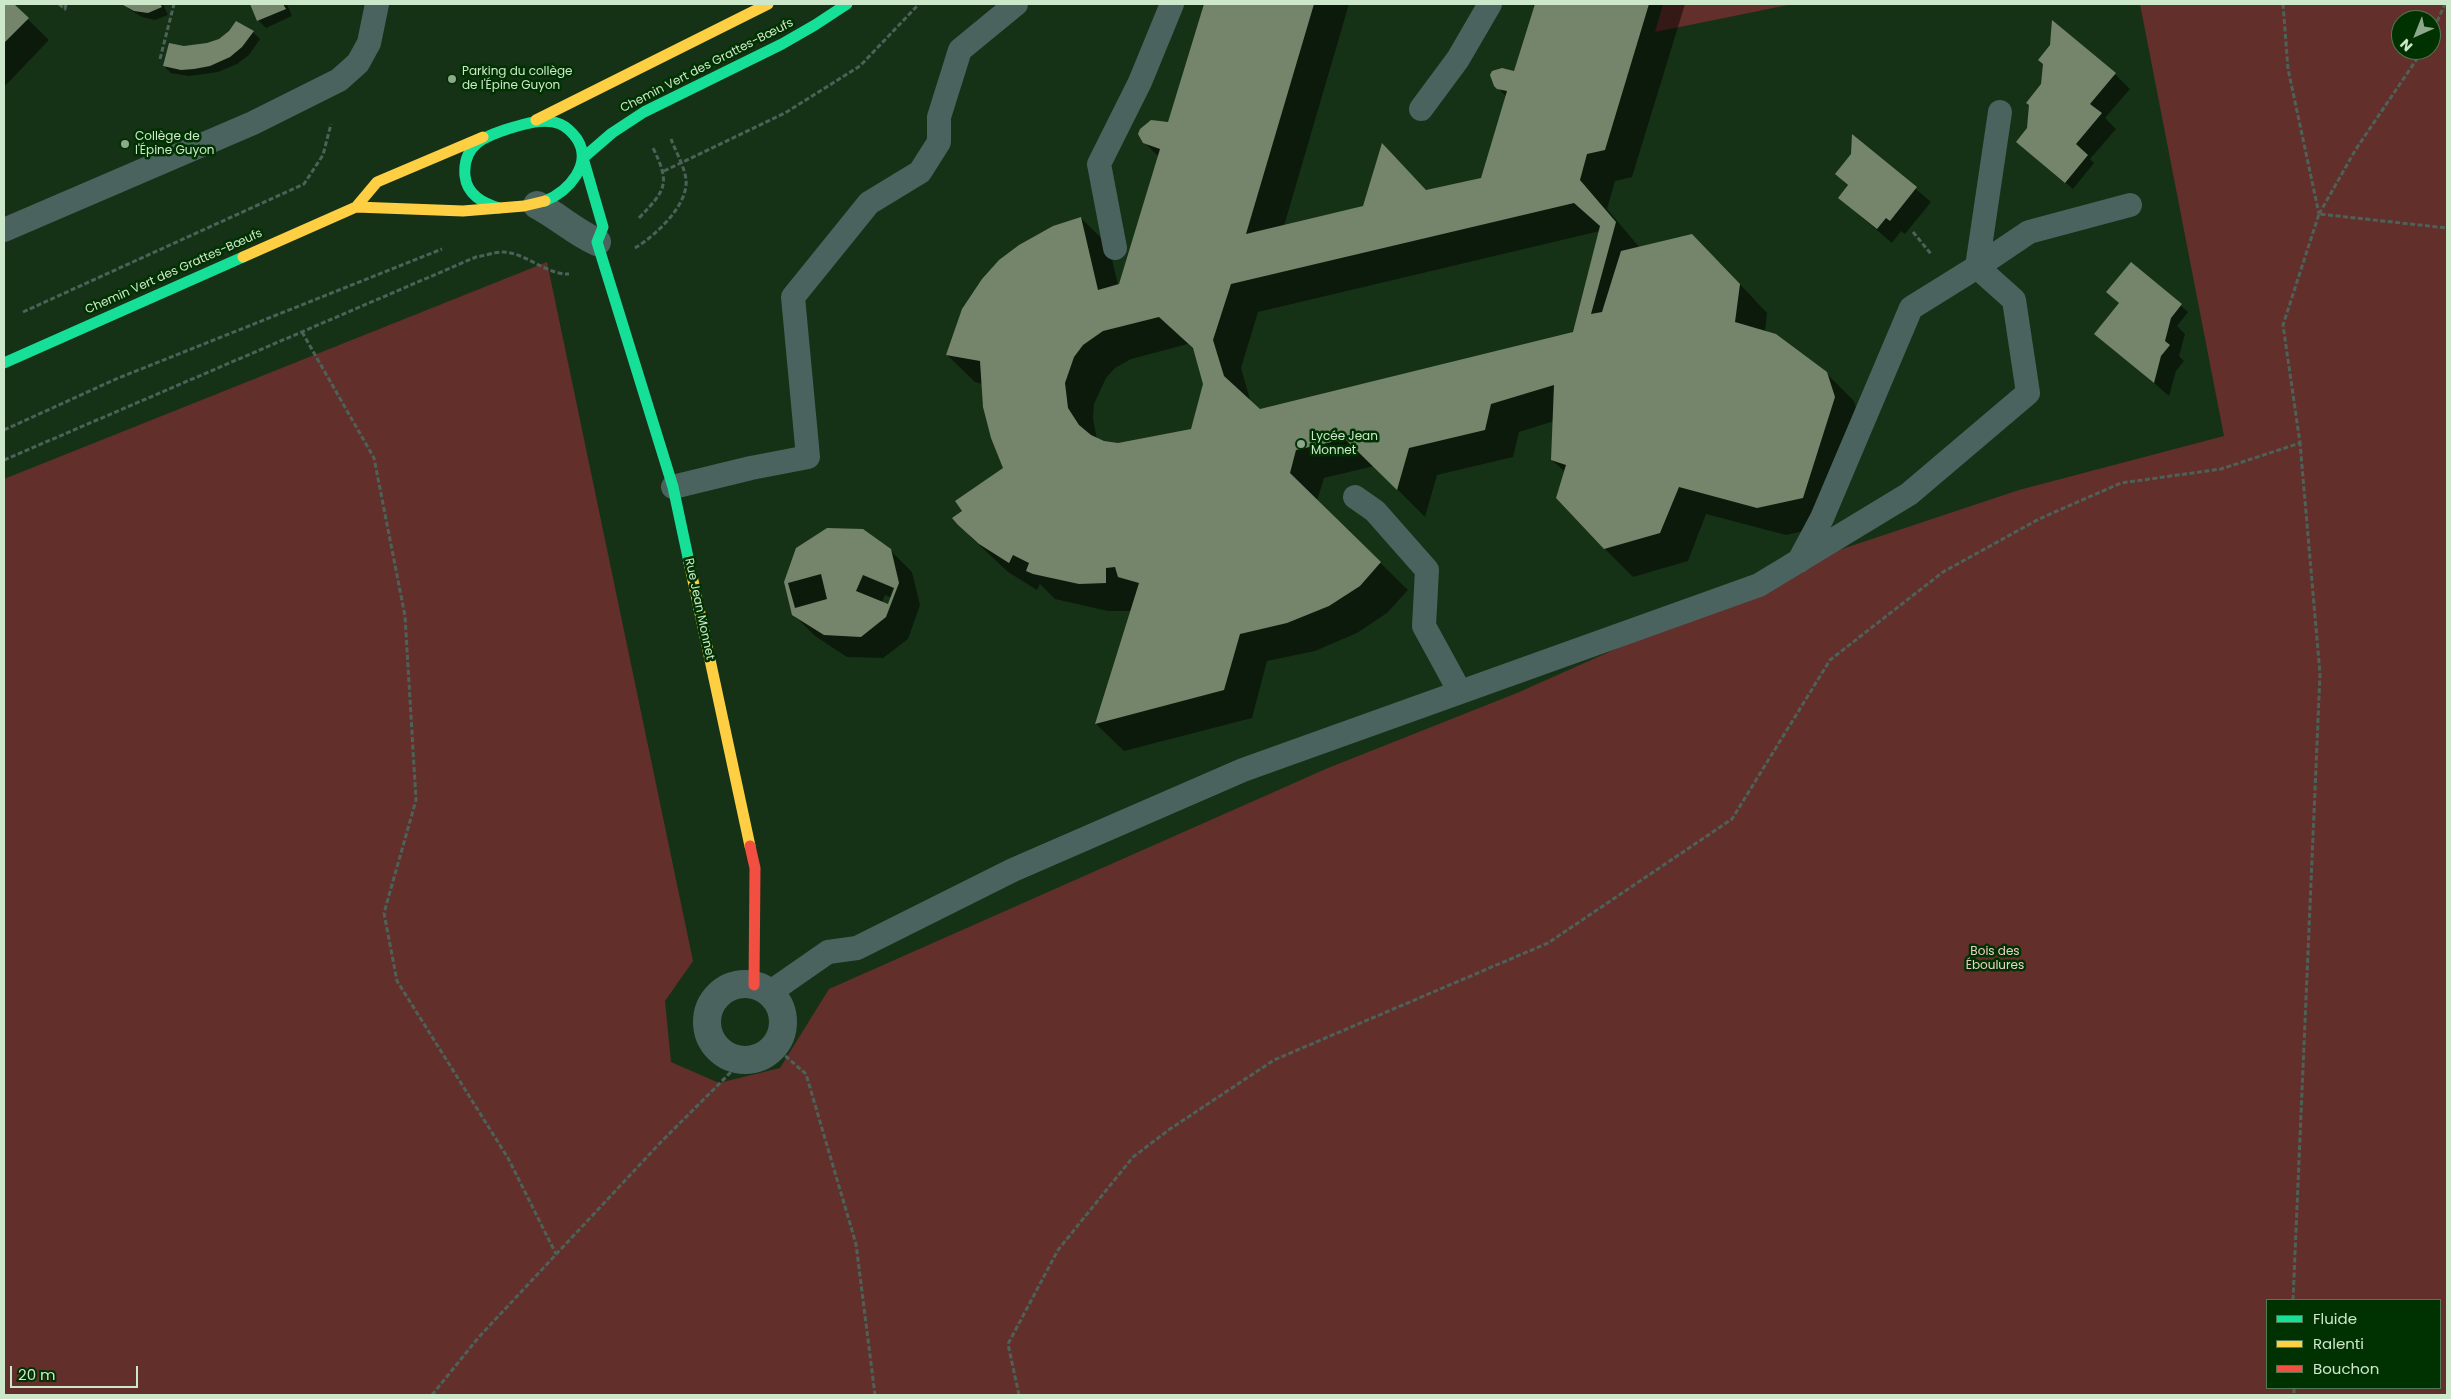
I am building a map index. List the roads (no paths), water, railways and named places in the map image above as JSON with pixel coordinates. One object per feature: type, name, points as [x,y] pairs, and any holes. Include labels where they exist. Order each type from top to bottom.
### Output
[{"type":"main road","points":[[499,208],[482,202],[473,195],[465,174],[466,159],[474,147],[486,136],[536,120],[768,4]]},
{"type":"main road","name":"Chemin Vert des Grattes-Bœufs","points":[[583,158],[599,142],[638,115],[788,41],[847,4]]},
{"type":"main road","points":[[356,207],[392,211],[499,208],[537,205],[558,196],[568,187],[579,172],[583,158],[582,148],[570,129],[548,120],[536,120]]},
{"type":"main road","name":"Chemin Vert des Grattes-Bœufs","points":[[4,363],[356,207],[377,182],[486,136]]},
{"type":"main road","name":"Rue Jean Monnet","points":[[583,158],[603,227],[597,242],[672,487],[755,868],[762,989]]},
{"type":"street","points":[[537,205],[555,215],[579,234],[597,242]]},
{"type":"street","name":"Rue Jean Monnet","points":[[741,983],[762,989],[777,1001],[783,1024],[780,1036],[766,1054],[743,1060],[731,1057],[720,1050],[712,1040],[707,1028],[710,1004],[718,994],[729,986],[741,983]]},
{"type":"lane","points":[[4,230],[253,124],[339,80],[358,63],[369,43],[377,4]]},
{"type":"lane","points":[[672,487],[808,456],[793,297],[869,203],[920,172],[938,142],[939,117],[960,50],[1016,4]]},
{"type":"lane","points":[[1115,248],[1099,164],[1140,82],[1172,4]]},
{"type":"lane","points":[[1421,109],[1458,59],[1490,4]]},
{"type":"lane","points":[[1977,267],[2000,112]]},
{"type":"lane","points":[[1799,561],[1822,518],[1912,308],[2030,232],[2130,204]]},
{"type":"lane","points":[[762,989],[828,952],[856,948],[1029,863],[1243,770],[1759,585],[1909,494],[2028,393],[2014,300],[1977,267]]},
{"type":"lane","points":[[1355,497],[1375,510],[1427,570],[1424,626],[1460,692]]},
{"type":"place","name":"Parking du collège de l'Épine Guyon","points":[[452,79]]},
{"type":"place","name":"Collège de l'Épine Guyon","points":[[125,144]]},
{"type":"place","name":"Lycée Jean Monnet","points":[[1301,444]]},
{"type":"park label","name":"Bois des Éboulures","points":[[1995,959]]}]
